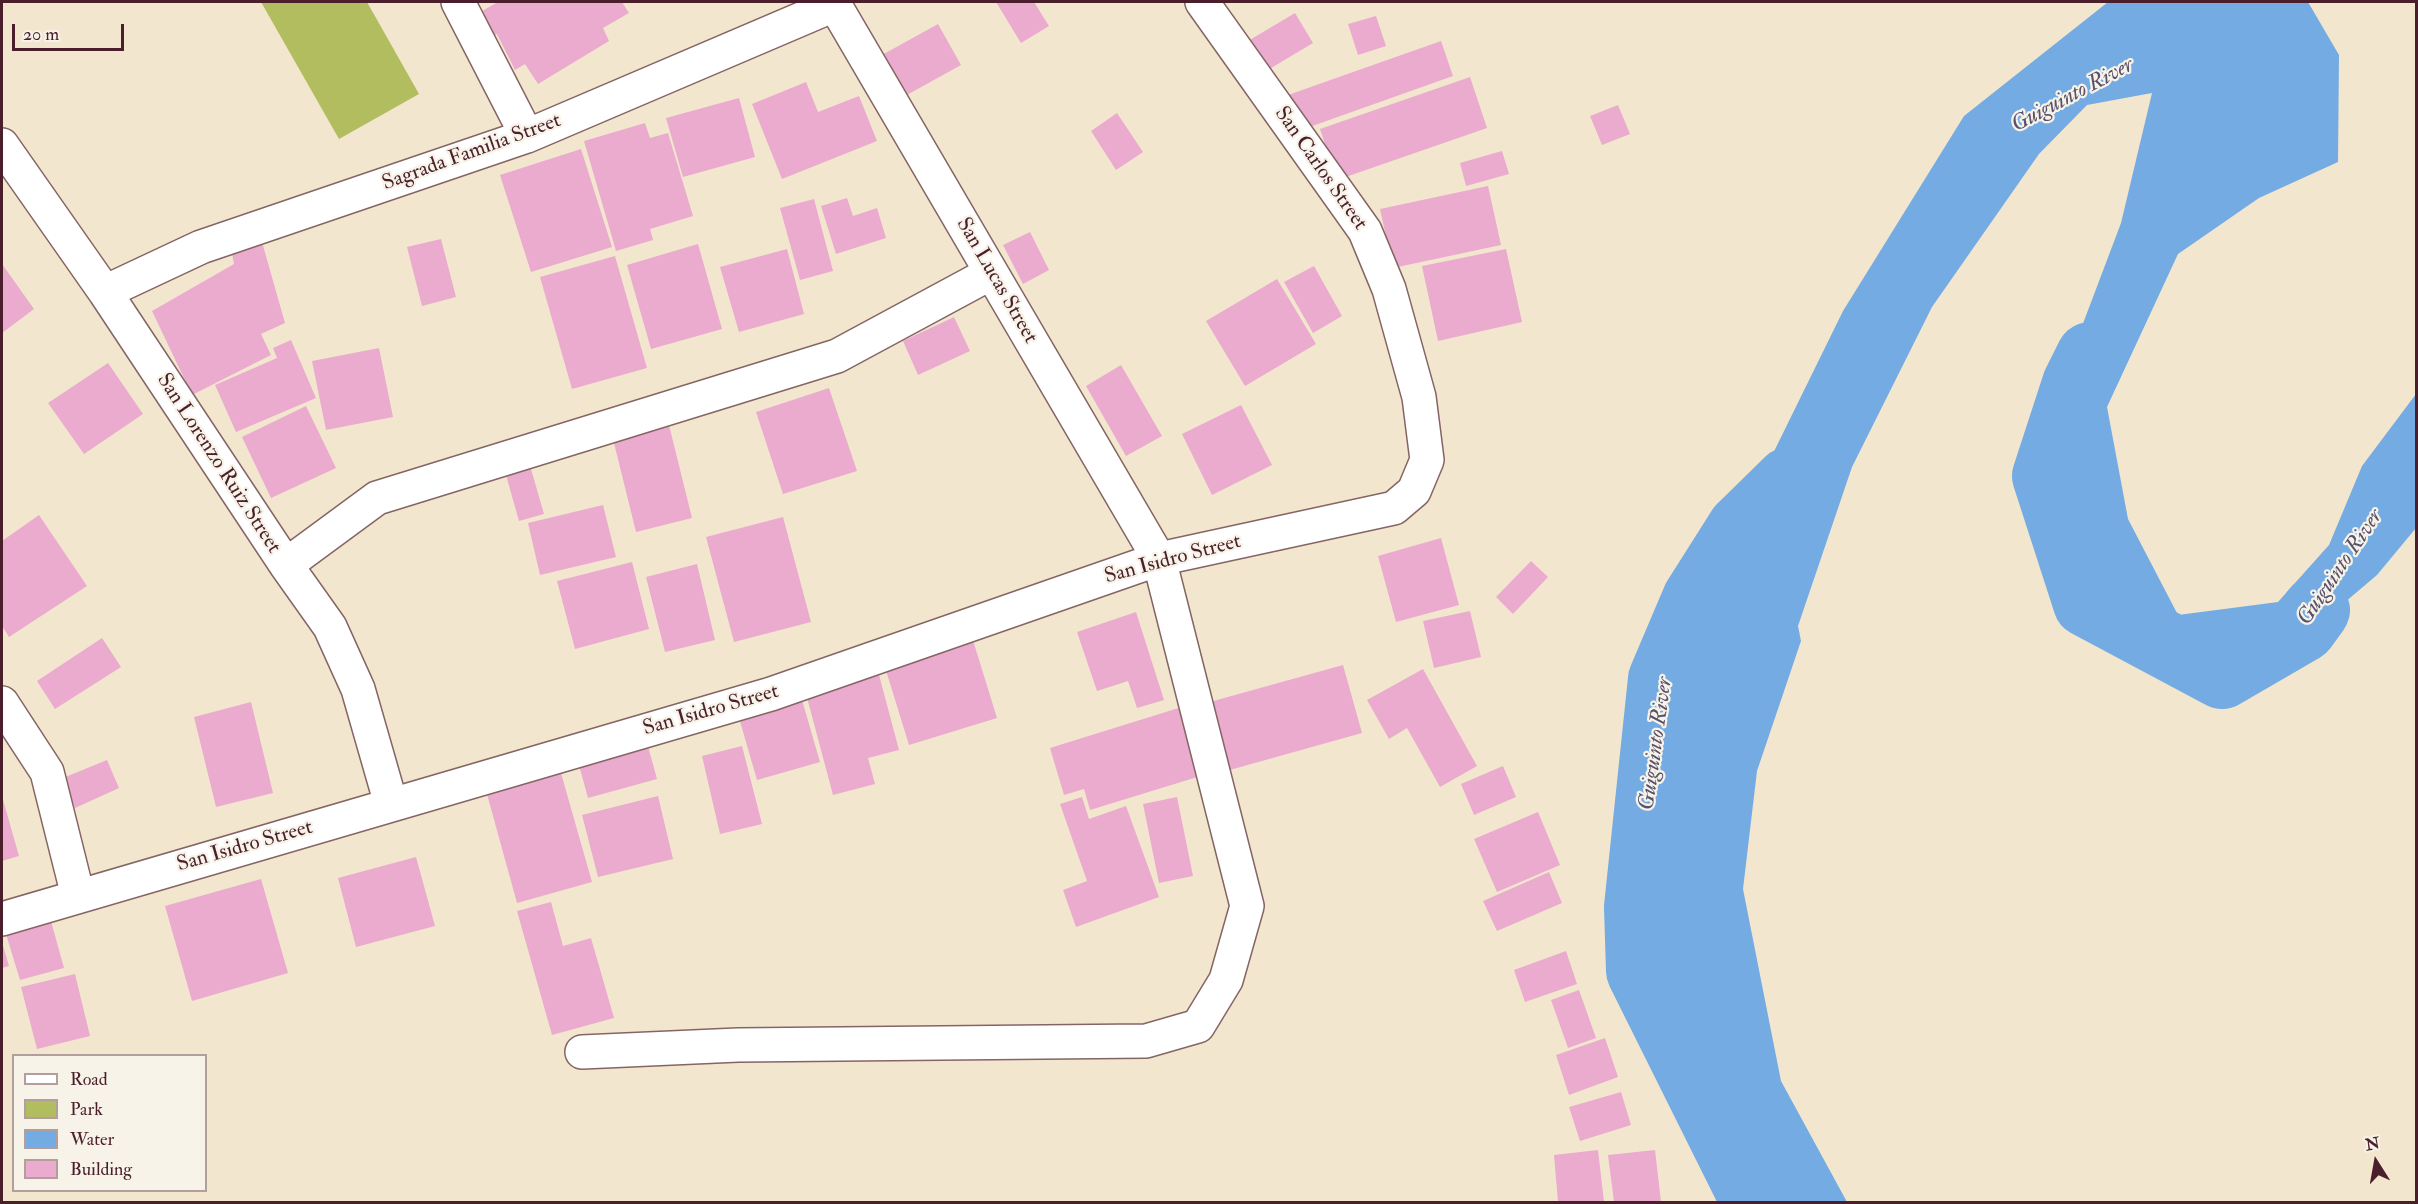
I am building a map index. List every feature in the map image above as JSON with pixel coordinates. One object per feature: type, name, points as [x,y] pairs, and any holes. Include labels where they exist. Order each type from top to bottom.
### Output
[{"type":"street","points":[[458,2],[527,136]]},
{"type":"street","name":"San Carlos Street","points":[[1202,2],[1365,231],[1389,289],[1419,397],[1428,460],[1414,491]]},
{"type":"street","name":"Sagrada Familia Street","points":[[105,292],[201,247],[527,136],[834,3]]},
{"type":"street","name":"San Lucas Street","points":[[582,1052],[738,1045],[1146,1041],[1198,1026],[1226,980],[1247,906],[1159,560],[834,3]]},
{"type":"street","name":"San Lorenzo Ruiz Street","points":[[2,145],[105,292],[286,565],[330,627],[358,689],[390,804]]},
{"type":"street","points":[[286,565],[376,498],[837,356],[991,273]]},
{"type":"street","name":"San Isidro Street","points":[[2,919],[771,694],[1159,560],[1394,508],[1414,491]]},
{"type":"street","points":[[2,704],[47,772],[78,896]]},
{"type":"green space","points":[[261,2],[367,2],[419,94],[339,139]]},
{"type":"water","points":[[2108,2],[2308,2],[2339,55],[2338,162],[2259,198],[2178,254],[2107,407],[2128,519],[2178,615],[2278,602],[2329,545],[2362,466],[2416,394],[2416,528],[2377,575],[2273,663],[2197,662],[2121,625],[2052,517],[2062,379],[2121,223],[2152,93],[2087,105],[2039,154],[1932,307],[1852,467],[1798,626],[1801,641],[1757,771],[1743,889],[1781,1081],[1847,1202],[1752,1202],[1684,1063],[1652,934],[1648,793],[1729,543],[1843,311],[1964,116]]},
{"type":"building","points":[[498,2],[622,2],[629,13],[603,28],[609,41],[538,84],[525,64],[515,70],[497,34],[489,39],[475,15]]},
{"type":"building","points":[[996,2],[1034,2],[1049,26],[1021,43]]},
{"type":"building","points":[[1295,13],[1313,43],[1261,74],[1243,44]]},
{"type":"building","points":[[1376,16],[1386,46],[1358,55],[1348,24]]},
{"type":"building","points":[[938,24],[961,65],[905,96],[882,55]]},
{"type":"building","points":[[1441,41],[1453,76],[1301,130],[1288,95]]},
{"type":"building","points":[[1470,77],[1487,128],[1337,180],[1320,129]]},
{"type":"building","points":[[806,82],[818,112],[859,96],[877,141],[782,179],[752,104]]},
{"type":"building","points":[[739,98],[755,157],[683,177],[666,118]]},
{"type":"building","points":[[1618,105],[1630,134],[1602,145],[1590,116]]},
{"type":"building","points":[[1117,113],[1143,152],[1116,170],[1091,131]]},
{"type":"building","points":[[645,123],[650,138],[668,133],[693,216],[650,229],[653,240],[616,251],[584,141]]},
{"type":"building","points":[[581,149],[612,247],[531,272],[500,175]]},
{"type":"building","points":[[1502,151],[1509,174],[1466,186],[1460,163]]},
{"type":"building","points":[[1488,186],[1501,245],[1393,268],[1380,209]]},
{"type":"building","points":[[847,198],[853,216],[877,208],[886,238],[836,254],[821,206]]},
{"type":"building","points":[[814,199],[833,271],[800,280],[780,208]]},
{"type":"building","points":[[1030,232],[1049,270],[1023,284],[1003,245]]},
{"type":"building","points":[[260,235],[285,323],[261,334],[271,355],[192,395],[152,311],[234,264],[229,238]]},
{"type":"building","points":[[441,239],[456,297],[422,306],[407,247]]},
{"type":"building","points":[[698,244],[722,329],[651,349],[627,265]]},
{"type":"building","points":[[787,249],[804,314],[739,332],[720,267]]},
{"type":"building","points":[[1506,249],[1522,322],[1438,341],[1422,266]]},
{"type":"building","points":[[615,256],[647,368],[572,389],[540,277]]},
{"type":"building","points":[[2,264],[34,309],[2,333]]},
{"type":"building","points":[[1314,266],[1342,316],[1313,333],[1284,282]]},
{"type":"building","points":[[1277,279],[1316,344],[1245,386],[1206,321]]},
{"type":"building","points":[[954,317],[970,351],[918,375],[903,341]]},
{"type":"building","points":[[291,340],[316,398],[236,432],[215,385],[277,358],[273,348]]},
{"type":"building","points":[[379,348],[393,417],[326,430],[312,361]]},
{"type":"building","points":[[108,363],[143,414],[84,454],[48,403]]},
{"type":"building","points":[[1121,365],[1162,436],[1126,456],[1086,386]]},
{"type":"building","points":[[829,388],[857,471],[783,494],[756,412]]},
{"type":"building","points":[[1241,405],[1272,465],[1212,495],[1182,434]]},
{"type":"building","points":[[306,406],[336,468],[271,498],[242,437]]},
{"type":"building","points":[[669,425],[692,518],[636,532],[613,439]]},
{"type":"building","points":[[529,462],[544,514],[519,521],[504,468]]},
{"type":"building","points":[[603,505],[616,557],[540,575],[528,523]]},
{"type":"building","points":[[39,515],[87,586],[9,637],[2,626],[2,541]]},
{"type":"building","points":[[783,517],[811,622],[734,642],[706,537]]},
{"type":"building","points":[[1441,538],[1459,605],[1396,622],[1378,556]]},
{"type":"building","points":[[1531,561],[1548,577],[1513,614],[1496,597]]},
{"type":"building","points":[[632,562],[649,629],[575,649],[557,581]]},
{"type":"building","points":[[697,564],[715,640],[665,652],[646,577]]},
{"type":"building","points":[[1470,611],[1481,657],[1434,668],[1423,621]]},
{"type":"building","points":[[1136,612],[1164,700],[1137,708],[1128,681],[1097,691],[1077,632]]},
{"type":"building","points":[[972,637],[997,718],[909,745],[884,664]]},
{"type":"building","points":[[102,638],[121,667],[55,709],[37,681]]},
{"type":"building","points":[[1343,665],[1362,733],[1219,773],[1199,705]]},
{"type":"building","points":[[1423,669],[1477,766],[1440,787],[1407,728],[1389,739],[1367,700]]},
{"type":"building","points":[[878,671],[899,750],[868,758],[875,784],[833,795],[805,690]]},
{"type":"building","points":[[800,693],[820,762],[757,780],[737,711]]},
{"type":"building","points":[[251,702],[273,793],[216,807],[194,717]]},
{"type":"building","points":[[1185,706],[1207,774],[1090,810],[1084,789],[1064,795],[1050,748]]},
{"type":"building","points":[[646,739],[657,779],[588,798],[577,758]]},
{"type":"building","points":[[742,746],[762,824],[720,834],[702,756]]},
{"type":"building","points":[[107,760],[119,788],[75,808],[63,778]]},
{"type":"building","points":[[559,766],[592,882],[517,903],[485,787]]},
{"type":"building","points":[[1503,766],[1516,797],[1474,815],[1461,784]]},
{"type":"building","points":[[2,796],[19,856],[2,861]]},
{"type":"building","points":[[658,796],[673,859],[598,877],[582,815]]},
{"type":"building","points":[[1082,797],[1089,819],[1126,806],[1159,897],[1076,927],[1063,890],[1087,881],[1060,804]]},
{"type":"building","points":[[1177,797],[1193,876],[1159,883],[1143,804]]},
{"type":"building","points":[[1538,812],[1560,865],[1497,892],[1474,839]]},
{"type":"building","points":[[416,857],[435,926],[356,947],[338,878]]},
{"type":"building","points":[[1549,872],[1562,903],[1497,931],[1483,901]]},
{"type":"building","points":[[261,879],[288,973],[192,1001],[165,906]]},
{"type":"building","points":[[551,902],[563,946],[591,938],[614,1018],[552,1035],[517,911]]},
{"type":"building","points":[[51,921],[64,968],[20,980],[6,934]]},
{"type":"building","points":[[2,942],[9,966],[2,968]]},
{"type":"building","points":[[1566,951],[1577,984],[1525,1002],[1514,970]]},
{"type":"building","points":[[75,974],[90,1036],[37,1049],[21,987]]},
{"type":"building","points":[[1579,990],[1596,1038],[1568,1048],[1551,1000]]},
{"type":"building","points":[[1605,1038],[1618,1077],[1569,1095],[1556,1055]]},
{"type":"building","points":[[1621,1092],[1631,1125],[1580,1141],[1569,1107]]},
{"type":"building","points":[[1598,1150],[1604,1202],[1558,1202],[1554,1155]]},
{"type":"building","points":[[1655,1150],[1661,1202],[1614,1202],[1608,1155]]},
{"type":"waterway","name":"Guiguinto River","points":[[2090,356],[2076,384],[2046,476],[2087,603],[2222,675],[2303,628],[2316,610]]},
{"type":"waterway","name":"Guiguinto River","points":[[1755,1202],[1640,971],[1638,907],[1662,679],[1696,599],[1741,528],[1789,481]]}]
